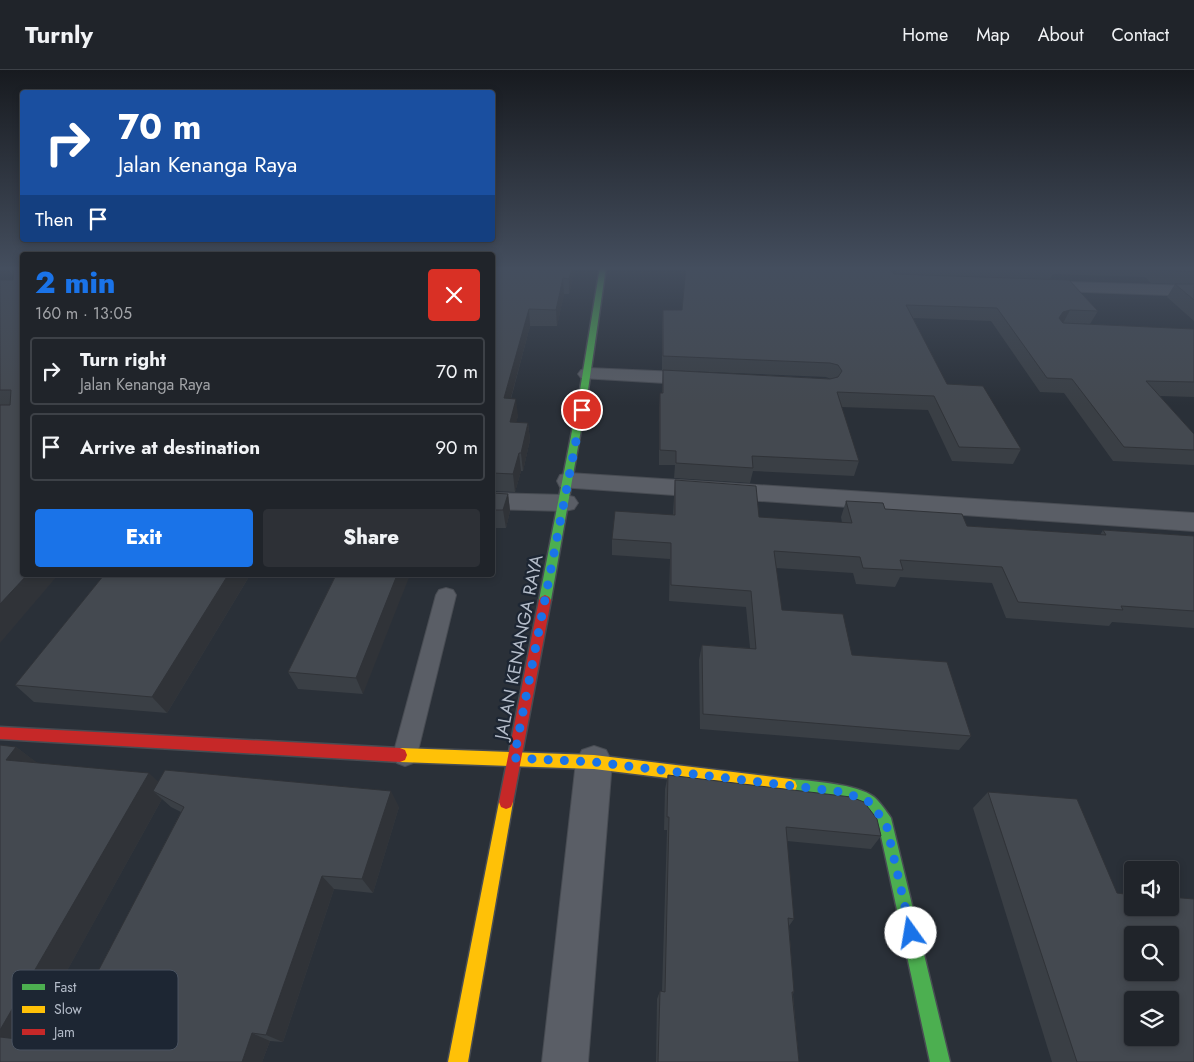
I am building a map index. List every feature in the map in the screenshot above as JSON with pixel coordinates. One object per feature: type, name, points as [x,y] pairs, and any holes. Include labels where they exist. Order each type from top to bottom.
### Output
[{"type":"street","name":"JALAN KENANGA RAYA","points":[[458,1062],[514,758],[567,492],[597,313]]},
{"type":"street","points":[[588,374],[716,380]]},
{"type":"street","points":[[495,501],[567,492],[1194,522]]},
{"type":"street","points":[[0,733],[405,755],[594,762],[843,792],[868,801],[886,823],[940,1062]]},
{"type":"street","points":[[565,1062],[594,762]]},
{"type":"lane","points":[[405,755],[446,595]]},
{"type":"building","points":[[0,313],[20,313],[20,577],[25,577],[0,604],[0,405],[10,405],[11,390],[0,390]]},
{"type":"building","points":[[495,313],[528,313],[504,398],[516,399],[510,422],[528,423],[521,453],[519,453],[513,474],[495,473]]},
{"type":"building","points":[[663,313],[910,313],[947,384],[983,386],[1021,449],[959,447],[934,396],[837,392],[859,461],[752,456],[753,468],[676,463],[676,451],[660,450],[660,393],[663,393],[663,370],[830,379],[838,377],[842,371],[838,365],[830,363],[663,356]]},
{"type":"building","points":[[1001,313],[1062,313],[1059,318],[1063,323],[1194,329],[1194,382],[1146,381],[1194,434],[1194,450],[1124,447],[1072,379],[1047,378]]},
{"type":"building","points":[[675,480],[756,486],[759,517],[852,523],[846,501],[883,503],[885,509],[962,514],[967,526],[1106,535],[1103,530],[1194,536],[1194,611],[1121,606],[1123,610],[1018,602],[1002,567],[900,560],[903,570],[863,568],[860,557],[774,551],[782,610],[843,614],[852,655],[947,662],[971,736],[703,714],[702,645],[756,649],[751,591],[671,585],[671,543],[612,539],[615,511],[675,515]]},
{"type":"building","points":[[495,493],[508,494],[503,510],[495,510]]},
{"type":"building","points":[[102,577],[227,577],[152,697],[15,685]]},
{"type":"building","points":[[335,577],[396,577],[356,678],[288,672]]},
{"type":"building","points":[[0,745],[16,747],[6,760],[149,773],[35,970],[12,970],[12,1009],[0,1030]]},
{"type":"building","points":[[165,770],[391,791],[362,879],[322,876],[266,1035],[252,1033],[242,1062],[0,1062],[0,1037],[12,1038],[12,1050],[178,1050],[178,970],[99,970],[184,807],[153,791]]},
{"type":"building","points":[[668,775],[851,797],[864,802],[877,819],[881,836],[786,827],[794,919],[788,918],[794,992],[792,992],[799,1062],[658,1062],[660,991],[665,992],[669,817],[667,817]]},
{"type":"building","points":[[988,792],[1077,799],[1117,893],[1124,894],[1124,916],[1179,916],[1179,898],[1194,899],[1194,1062],[1077,1062]]},
{"type":"traffic: fast","points":[[545,600],[584,390],[596,313]]},
{"type":"traffic: fast","points":[[790,786],[843,792],[868,801],[886,823],[940,1062]]},
{"type":"traffic: slow","points":[[400,755],[594,762],[790,786]]},
{"type":"traffic: slow","points":[[458,1062],[506,802]]},
{"type":"traffic: jam","points":[[506,802],[545,600]]},
{"type":"traffic: jam","points":[[0,733],[400,755]]},
{"type":"route","points":[[582,410],[514,758],[594,762],[843,792],[868,801],[886,823],[911,933]]}]
